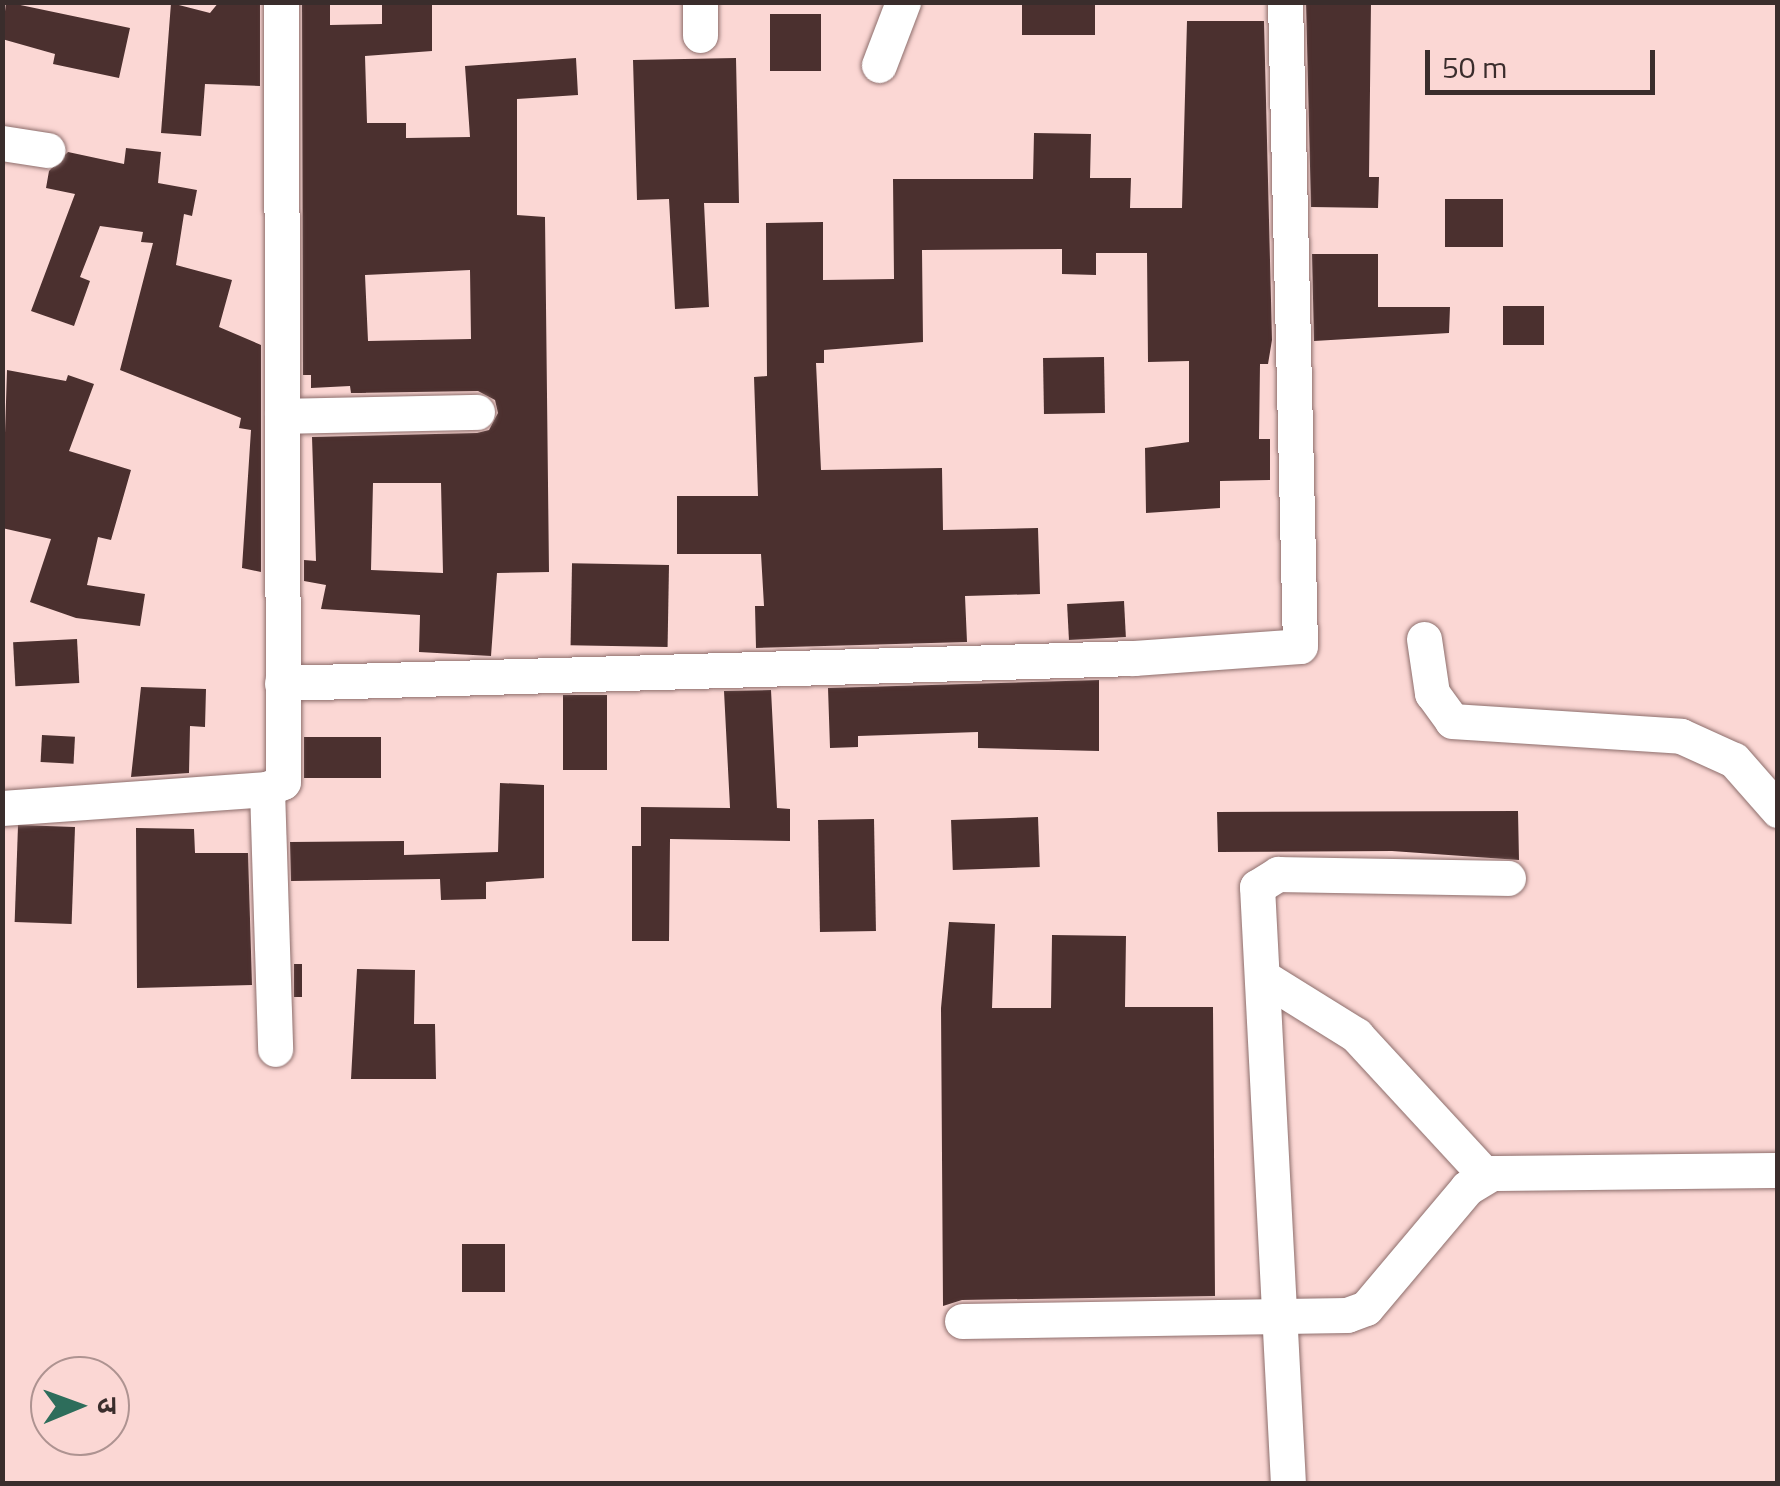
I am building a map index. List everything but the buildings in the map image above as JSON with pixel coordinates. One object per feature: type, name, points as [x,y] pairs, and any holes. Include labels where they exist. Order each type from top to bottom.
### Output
[{"type":"street","points":[[2,808],[267,790],[283,782],[281,2]]},
{"type":"street","points":[[879,65],[903,2]]},
{"type":"street","points":[[282,683],[1134,658],[1300,646],[1285,2]]},
{"type":"street","points":[[2,143],[47,150]]},
{"type":"street","points":[[282,416],[478,412]]},
{"type":"street","points":[[1424,638],[1432,693],[1452,721],[1681,736],[1734,760],[1778,810]]},
{"type":"street","points":[[267,790],[275,1049]]},
{"type":"street","points":[[1288,1484],[1284,1318],[1256,900],[1266,877],[1508,878]]},
{"type":"street","points":[[1264,977],[1356,1035],[1486,1175]]},
{"type":"street","points":[[962,1321],[1284,1318],[1366,1308],[1467,1188],[1486,1175],[1778,1170]]}]
